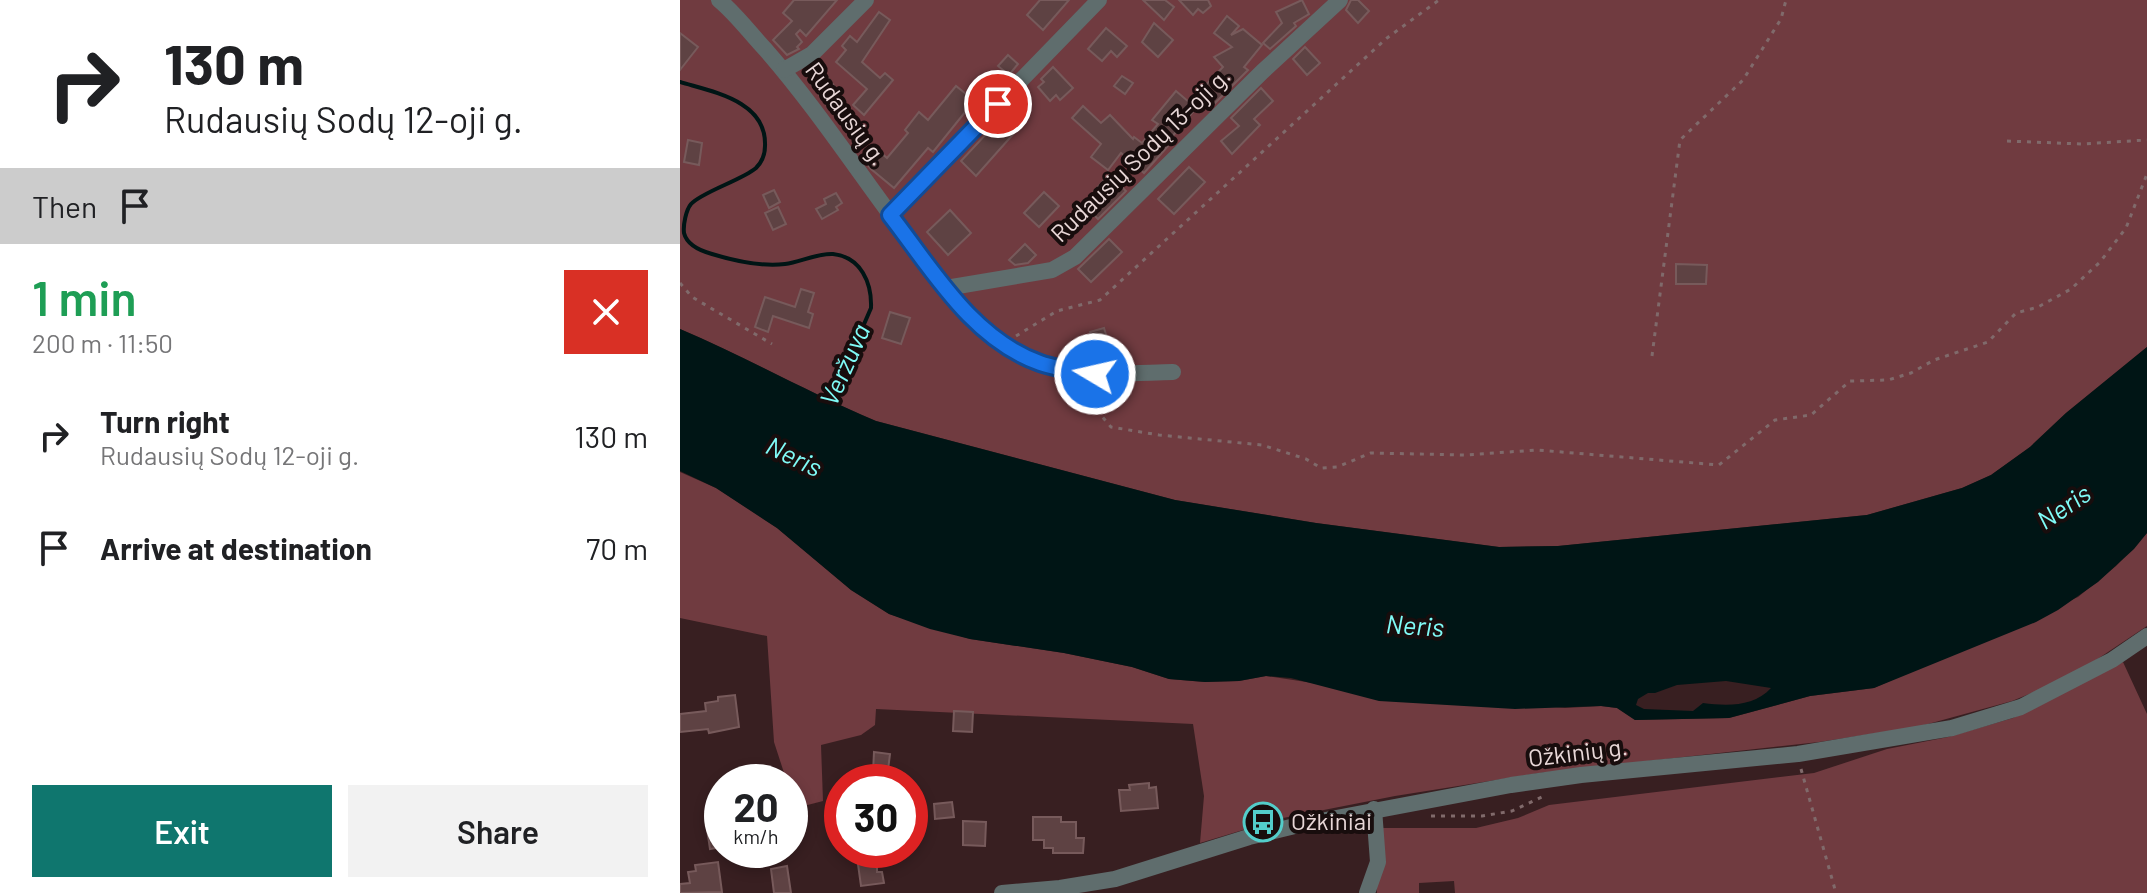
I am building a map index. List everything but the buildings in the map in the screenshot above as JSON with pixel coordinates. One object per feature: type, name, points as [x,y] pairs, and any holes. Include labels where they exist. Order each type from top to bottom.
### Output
[{"type":"street","name":"Rudausių g.","points":[[719,0],[784,70],[890,215],[975,322],[1002,343],[1037,362],[1062,369],[1095,374],[1173,372]]},
{"type":"street","points":[[784,70],[812,54],[866,0]]},
{"type":"street","points":[[890,215],[1099,0]]},
{"type":"street","name":"Rudausių Sodų 13-oji g.","points":[[946,288],[1052,270],[1075,257],[1262,72],[1340,0]]},
{"type":"street","name":"Ožkinių g.","points":[[1002,893],[1115,879],[1249,837],[1374,809],[1581,775],[1798,754],[1940,730],[1988,719],[2062,687],[2112,660],[2147,636]]},
{"type":"street","points":[[1367,893],[1378,862],[1374,809]]},
{"type":"path","points":[[1002,343],[1057,311],[1100,300],[1387,38],[1439,0]]},
{"type":"path","points":[[1652,356],[1680,140],[1743,80],[1781,19],[1786,0]]},
{"type":"path","points":[[2007,141],[2081,144],[2147,140]]},
{"type":"path","points":[[1062,369],[1111,427],[1262,445],[1306,459],[1321,468],[1337,467],[1371,453],[1465,455],[1537,450],[1719,465],[1775,420],[1811,415],[1850,381],[1888,380],[1988,342],[2016,313],[2038,307],[2071,289],[2100,262],[2126,228],[2147,174]]},
{"type":"path","points":[[680,283],[692,297],[772,344]]},
{"type":"path","points":[[1798,754],[1836,893]]},
{"type":"shaded area","points":[[680,0],[2147,0],[2147,347],[2066,413],[2030,447],[1991,475],[1962,488],[1867,515],[1558,546],[1499,547],[1316,523],[1175,500],[876,421],[680,329]]},
{"type":"shaded area","points":[[680,472],[716,488],[777,528],[851,590],[889,614],[970,639],[1064,653],[1132,667],[1169,679],[1239,681],[1266,676],[1565,708],[1601,706],[1617,708],[1635,720],[1729,718],[1810,696],[1874,688],[2078,597],[2116,566],[2147,533],[2147,626],[2087,666],[2012,701],[1917,727],[1819,742],[1540,773],[1395,796],[1283,818],[1200,843],[1204,796],[1193,724],[876,709],[875,725],[861,735],[821,745],[823,801],[808,805],[808,764],[781,764],[774,742],[767,636],[680,618]]},
{"type":"shaded area","points":[[2123,662],[2147,714],[2147,893],[1455,893],[1454,881],[1419,883],[1419,893],[1377,893],[1369,828],[1476,828],[1518,818],[1549,805],[1814,773],[1887,749],[1948,737],[2013,718]]},
{"type":"water","name":"Neris","points":[[680,329],[876,421],[1175,500],[1316,523],[1499,547],[1558,546],[1867,515],[1962,488],[1991,475],[2030,447],[2066,413],[2147,347],[2147,533],[2098,582],[2036,622],[1874,688],[1810,696],[1729,718],[1635,720],[1617,708],[1601,706],[1515,709],[1379,701],[1291,678],[1266,676],[1205,682],[1169,679],[1132,667],[1064,653],[970,639],[889,614],[851,590],[777,528],[716,488],[680,471]],"holes":[[[1726,681],[1771,688],[1748,702],[1731,705],[1703,703],[1693,711],[1644,709],[1636,705],[1638,699],[1648,693],[1677,685]]]},
{"type":"waterway","name":"Veržuva","points":[[680,82],[722,95],[748,109],[763,131],[765,146],[763,158],[756,168],[691,204],[684,226],[688,241],[708,253],[757,264],[785,264],[827,254],[843,256],[858,266],[867,281],[871,308],[829,405]]},
{"type":"place","name":"Ožkiniai","points":[[1263,822]]},
{"type":"route","points":[[998,104],[890,215],[981,328],[1037,362],[1095,374]]}]
